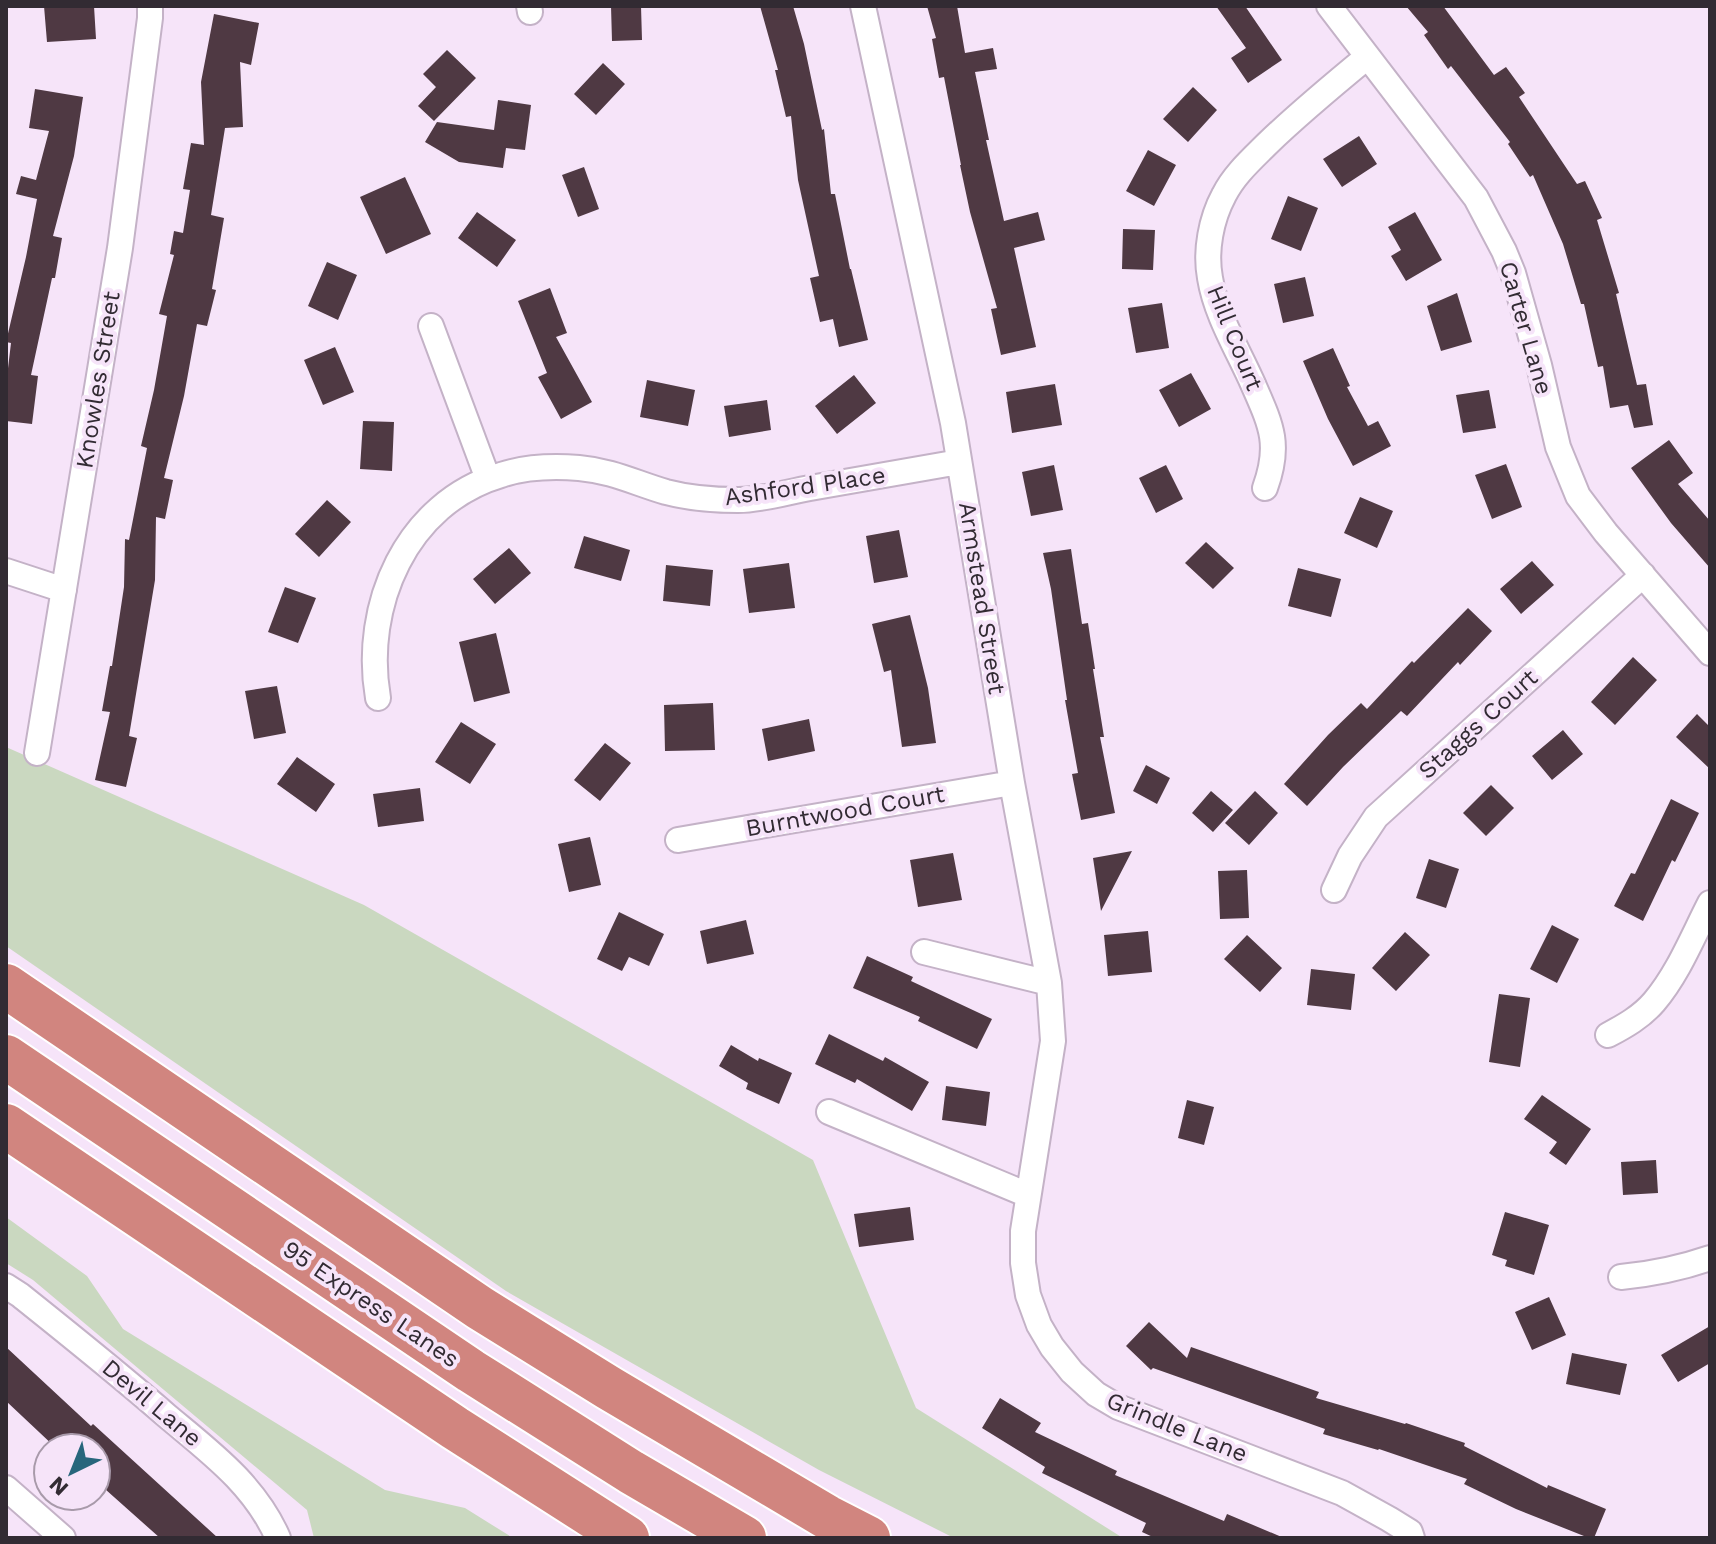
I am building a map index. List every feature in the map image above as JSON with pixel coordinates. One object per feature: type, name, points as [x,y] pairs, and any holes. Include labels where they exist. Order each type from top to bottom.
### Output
[{"type":"highway","points":[[6,986],[480,1308],[622,1396],[868,1538]]},
{"type":"highway","name":"95 Express Lanes","points":[[6,1057],[471,1371],[631,1472],[744,1538]]},
{"type":"highway","points":[[6,1126],[340,1353],[627,1538]]},
{"type":"street","name":"Knowles Street","points":[[37,753],[120,248],[150,6]]},
{"type":"street","name":"Armstead Street","points":[[863,6],[953,423],[1012,783],[1049,983],[1053,1041],[1028,1195]]},
{"type":"street","name":"Carter Lane","points":[[1329,6],[1476,198],[1513,273],[1558,447],[1578,496],[1710,653]]},
{"type":"street","name":"Hill Court","points":[[1265,488],[1272,468],[1274,442],[1268,417],[1216,303],[1210,276],[1209,248],[1214,221],[1224,195],[1239,172],[1295,117],[1367,57]]},
{"type":"street","points":[[431,326],[488,479]]},
{"type":"street","name":"Ashford Place","points":[[378,698],[374,650],[378,616],[388,583],[402,553],[441,509],[488,479],[542,468],[580,468],[617,474],[667,492],[704,499],[742,500],[959,462]]},
{"type":"street","points":[[6,571],[64,590]]},
{"type":"street","name":"Staggs Court","points":[[1334,890],[1350,856],[1376,817],[1643,575]]},
{"type":"street","name":"Burntwood Court","points":[[678,840],[1012,783]]},
{"type":"street","points":[[1608,1035],[1632,1022],[1653,1003],[1669,981],[1710,903]]},
{"type":"street","points":[[924,952],[1049,983]]},
{"type":"street","points":[[829,1112],[1028,1195]]},
{"type":"street","name":"Grindle Lane","points":[[1028,1195],[1023,1263],[1028,1295],[1039,1325],[1052,1347],[1088,1387],[1118,1407],[1342,1493],[1410,1532],[1412,1538]]},
{"type":"street","points":[[1621,1277],[1683,1267],[1710,1258]]},
{"type":"street","name":"Devil Lane","points":[[6,1286],[117,1373],[235,1474],[253,1495],[278,1538]]},
{"type":"street","points":[[6,1488],[63,1538]]},
{"type":"green space","points":[[6,747],[364,905],[813,1160],[916,1408],[1123,1538],[954,1538],[819,1470],[506,1291],[6,946]]},
{"type":"green space","points":[[6,1217],[87,1276],[123,1329],[385,1490],[465,1508],[513,1538],[314,1538],[307,1510],[33,1280],[6,1263]]},
{"type":"building","points":[[44,6],[94,6],[96,39],[47,42]]},
{"type":"building","points":[[611,6],[641,6],[642,40],[612,41]]},
{"type":"building","points":[[760,6],[793,6],[824,129],[831,194],[835,194],[868,340],[839,347],[833,319],[820,322],[810,278],[819,276],[798,180],[791,116],[786,117],[775,70],[778,70]]},
{"type":"building","points":[[927,6],[957,6],[965,53],[993,48],[997,69],[975,72],[1004,221],[1038,212],[1045,240],[1014,248],[1036,347],[1001,355],[991,309],[997,308],[970,212],[944,77],[939,78],[932,39],[936,38]]},
{"type":"building","points":[[1216,6],[1245,6],[1282,60],[1248,83],[1231,58],[1246,48]]},
{"type":"building","points":[[1406,6],[1443,6],[1494,75],[1506,67],[1525,93],[1519,97],[1577,184],[1585,181],[1602,218],[1597,220],[1619,293],[1616,294],[1637,385],[1646,384],[1653,425],[1634,428],[1628,405],[1610,408],[1603,366],[1598,367],[1584,304],[1581,304],[1563,244],[1533,175],[1530,177],[1508,144],[1510,142],[1451,66],[1448,69],[1424,35],[1428,32]]},
{"type":"building","points":[[214,14],[259,23],[251,65],[240,62],[243,127],[225,128],[211,215],[224,218],[212,289],[216,290],[207,326],[197,324],[164,478],[173,480],[165,519],[156,517],[155,580],[129,736],[137,738],[126,787],[95,780],[110,712],[102,711],[124,587],[125,539],[129,540],[147,448],[141,446],[167,316],[159,314],[174,255],[170,254],[174,231],[183,233],[190,190],[183,189],[191,143],[204,145],[201,82]]},
{"type":"building","points":[[447,50],[476,78],[434,121],[418,106],[436,87],[423,74]]},
{"type":"building","points":[[603,63],[625,84],[596,115],[574,94]]},
{"type":"building","points":[[1193,87],[1217,110],[1188,142],[1163,119]]},
{"type":"building","points":[[35,89],[83,97],[74,156],[53,236],[62,238],[55,278],[52,278],[31,375],[38,376],[32,424],[6,421],[11,343],[6,342],[37,199],[16,194],[21,176],[36,180],[49,131],[29,128]]},
{"type":"building","points":[[498,100],[531,105],[525,150],[506,148],[503,168],[459,162],[425,142],[437,122],[494,130]]},
{"type":"building","points":[[1359,136],[1377,164],[1342,187],[1323,159]]},
{"type":"building","points":[[1148,150],[1176,165],[1154,206],[1126,191]]},
{"type":"building","points":[[584,167],[599,209],[578,217],[562,175]]},
{"type":"building","points":[[405,177],[431,234],[386,254],[360,197]]},
{"type":"building","points":[[1288,196],[1318,208],[1301,251],[1271,239]]},
{"type":"building","points":[[477,212],[516,240],[497,267],[458,238]]},
{"type":"building","points":[[1415,212],[1442,260],[1406,281],[1391,256],[1401,250],[1388,227]]},
{"type":"building","points":[[1123,229],[1155,230],[1153,270],[1122,269]]},
{"type":"building","points":[[327,262],[357,275],[338,320],[308,306]]},
{"type":"building","points":[[1305,277],[1314,316],[1283,323],[1274,284]]},
{"type":"building","points":[[550,288],[567,333],[556,337],[592,402],[561,419],[538,377],[547,373],[518,301]]},
{"type":"building","points":[[1457,293],[1472,342],[1441,351],[1427,306]]},
{"type":"building","points":[[1162,303],[1169,348],[1136,353],[1128,308]]},
{"type":"building","points":[[335,347],[354,392],[323,405],[304,360]]},
{"type":"building","points":[[1333,348],[1350,386],[1347,387],[1368,426],[1378,421],[1391,446],[1353,466],[1303,361]]},
{"type":"building","points":[[1191,373],[1211,409],[1179,427],[1159,390]]},
{"type":"building","points":[[854,375],[876,403],[837,434],[815,406]]},
{"type":"building","points":[[647,380],[695,390],[688,426],[640,417]]},
{"type":"building","points":[[1055,384],[1062,425],[1012,433],[1006,392]]},
{"type":"building","points":[[1489,390],[1496,428],[1463,433],[1456,395]]},
{"type":"building","points":[[767,400],[771,430],[729,437],[724,406]]},
{"type":"building","points":[[363,421],[394,422],[392,471],[360,469]]},
{"type":"building","points":[[1669,440],[1693,473],[1678,484],[1710,521],[1710,568],[1671,523],[1631,468]]},
{"type":"building","points":[[1506,464],[1522,507],[1492,519],[1475,475]]},
{"type":"building","points":[[1054,465],[1063,510],[1031,516],[1022,472]]},
{"type":"building","points":[[1166,465],[1183,499],[1156,513],[1139,478]]},
{"type":"building","points":[[1360,497],[1393,511],[1377,548],[1344,533]]},
{"type":"building","points":[[327,500],[351,522],[319,557],[295,534]]},
{"type":"building","points":[[899,530],[908,577],[874,583],[866,536]]},
{"type":"building","points":[[584,536],[630,550],[621,581],[574,568]]},
{"type":"building","points":[[1206,542],[1234,568],[1213,589],[1185,563]]},
{"type":"building","points":[[509,548],[531,573],[495,604],[473,579]]},
{"type":"building","points":[[1071,549],[1082,624],[1088,623],[1104,737],[1100,737],[1115,813],[1081,820],[1072,774],[1078,773],[1043,553]]},
{"type":"building","points":[[1532,561],[1554,585],[1521,614],[1500,589]]},
{"type":"building","points":[[789,563],[795,608],[749,613],[743,569]]},
{"type":"building","points":[[666,565],[713,570],[710,606],[663,601]]},
{"type":"building","points":[[1298,568],[1341,579],[1331,617],[1288,606]]},
{"type":"building","points":[[285,587],[316,598],[298,643],[268,632]]},
{"type":"building","points":[[1468,608],[1492,631],[1407,716],[1401,711],[1307,806],[1284,784],[1361,703],[1367,709]]},
{"type":"building","points":[[910,615],[928,688],[936,743],[902,747],[891,670],[884,672],[872,624]]},
{"type":"building","points":[[496,633],[510,693],[474,702],[459,642]]},
{"type":"building","points":[[1633,657],[1657,680],[1615,725],[1591,702]]},
{"type":"building","points":[[277,686],[286,733],[254,739],[245,691]]},
{"type":"building","points":[[713,703],[715,750],[665,751],[664,705]]},
{"type":"building","points":[[1697,714],[1710,727],[1710,769],[1676,737]]},
{"type":"building","points":[[809,719],[815,751],[768,761],[762,729]]},
{"type":"building","points":[[461,722],[496,744],[470,784],[435,762]]},
{"type":"building","points":[[1563,730],[1583,754],[1552,780],[1532,756]]},
{"type":"building","points":[[605,743],[631,763],[600,801],[574,780]]},
{"type":"building","points":[[297,757],[335,784],[316,812],[277,784]]},
{"type":"building","points":[[1146,765],[1170,778],[1157,804],[1133,791]]},
{"type":"building","points":[[1491,785],[1514,808],[1486,836],[1463,813]]},
{"type":"building","points":[[420,788],[424,821],[378,827],[373,794]]},
{"type":"building","points":[[1211,791],[1233,810],[1213,832],[1192,813]]},
{"type":"building","points":[[1255,791],[1278,813],[1249,845],[1225,823]]},
{"type":"building","points":[[1671,799],[1699,813],[1643,921],[1614,906],[1631,873],[1635,874]]},
{"type":"building","points":[[590,837],[601,885],[569,892],[558,844]]},
{"type":"building","points":[[1132,851],[1101,911],[1093,858]]},
{"type":"building","points":[[953,853],[962,900],[918,907],[910,860]]},
{"type":"building","points":[[1429,859],[1459,869],[1446,908],[1416,898]]},
{"type":"building","points":[[1247,870],[1249,918],[1220,919],[1218,871]]},
{"type":"building","points":[[619,912],[664,934],[649,966],[629,957],[622,971],[597,959]]},
{"type":"building","points":[[746,920],[754,954],[707,964],[700,931]]},
{"type":"building","points":[[1552,925],[1579,939],[1557,983],[1530,969]]},
{"type":"building","points":[[1148,931],[1152,972],[1108,976],[1104,935]]},
{"type":"building","points":[[1405,932],[1430,955],[1396,991],[1372,968]]},
{"type":"building","points":[[1247,935],[1282,968],[1260,992],[1224,959]]},
{"type":"building","points":[[867,956],[913,977],[911,981],[992,1019],[977,1049],[918,1021],[920,1017],[853,988]]},
{"type":"building","points":[[1311,969],[1355,974],[1351,1010],[1307,1005]]},
{"type":"building","points":[[1499,994],[1530,998],[1520,1067],[1489,1062]]},
{"type":"building","points":[[829,1034],[883,1061],[885,1057],[929,1082],[912,1111],[857,1079],[855,1083],[815,1064]]},
{"type":"building","points":[[731,1045],[758,1061],[759,1058],[792,1073],[779,1104],[746,1089],[748,1083],[719,1066]]},
{"type":"building","points":[[946,1086],[990,1092],[986,1126],[942,1120]]},
{"type":"building","points":[[1542,1095],[1591,1129],[1566,1165],[1549,1153],[1557,1142],[1524,1119]]},
{"type":"building","points":[[1187,1100],[1214,1107],[1204,1145],[1178,1138]]},
{"type":"building","points":[[1656,1160],[1658,1193],[1623,1195],[1621,1162]]},
{"type":"building","points":[[910,1207],[914,1240],[859,1247],[854,1214]]},
{"type":"building","points":[[1505,1212],[1549,1225],[1534,1275],[1505,1266],[1507,1260],[1492,1255]]},
{"type":"building","points":[[1549,1297],[1566,1335],[1532,1350],[1515,1312]]},
{"type":"building","points":[[1149,1322],[1187,1358],[1191,1347],[1319,1392],[1316,1398],[1465,1443],[1464,1446],[1547,1488],[1548,1485],[1606,1509],[1594,1538],[1516,1509],[1464,1484],[1467,1479],[1323,1434],[1325,1429],[1153,1368],[1151,1370],[1126,1346]]},
{"type":"building","points":[[1710,1326],[1710,1363],[1678,1382],[1661,1355]]},
{"type":"building","points":[[6,1347],[91,1426],[93,1424],[102,1432],[39,1432],[6,1401]]},
{"type":"building","points":[[1572,1353],[1627,1364],[1620,1395],[1566,1384]]},
{"type":"building","points":[[1000,1398],[1041,1423],[1035,1432],[1117,1471],[1115,1475],[1224,1521],[1227,1514],[1284,1538],[1155,1538],[1142,1532],[1146,1523],[1042,1473],[1045,1467],[982,1428]]},
{"type":"building","points":[[112,1441],[218,1538],[160,1538],[112,1495]]}]
